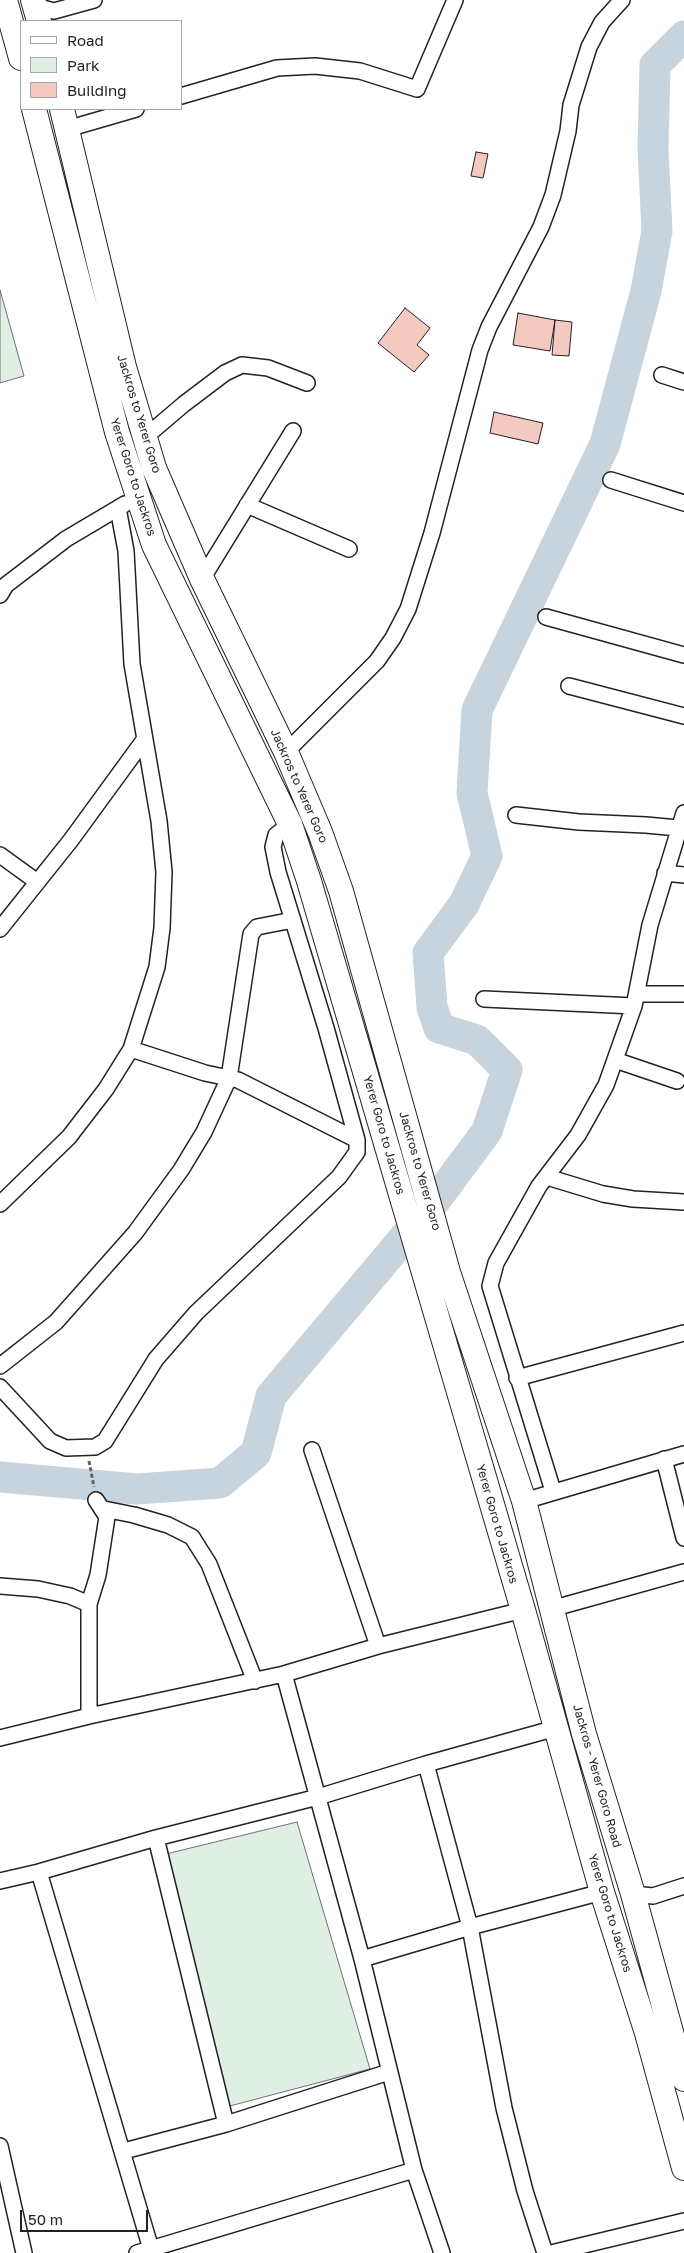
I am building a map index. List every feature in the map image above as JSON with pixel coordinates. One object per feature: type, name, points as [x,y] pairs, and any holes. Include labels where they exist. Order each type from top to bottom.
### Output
[{"type":"main road","points":[[6,23],[20,56]]},
{"type":"main road","name":"Yerer Goro to Jackros","points":[[34,110],[117,432],[154,545],[290,824],[309,881],[523,1610],[602,1892],[647,2033],[684,2168]]},
{"type":"main road","name":"Jackros to Yerer Goro","points":[[64,119],[124,368],[144,438],[163,493],[202,579],[290,761],[320,832],[340,891],[448,1272],[515,1472]]},
{"type":"main road","name":"Jackros - Yerer Goro Road","points":[[515,1472],[589,1752],[633,1894],[684,2079]]},
{"type":"street","points":[[40,12],[94,0]]},
{"type":"street","points":[[182,96],[277,68],[315,66],[360,71],[418,89],[455,0]]},
{"type":"street","points":[[290,761],[377,661],[393,638],[408,609],[432,533],[480,350],[489,327],[541,227],[553,195],[568,130],[571,105],[589,47],[602,22],[622,0]]},
{"type":"street","points":[[64,119],[129,110]]},
{"type":"street","points":[[144,438],[190,398],[225,373],[242,365],[268,368],[308,384]]},
{"type":"street","points":[[662,375],[684,382]]},
{"type":"street","points":[[202,579],[293,430]]},
{"type":"street","points":[[611,480],[684,503]]},
{"type":"street","points":[[2,587],[66,540],[138,497]]},
{"type":"street","points":[[247,505],[349,549]]},
{"type":"street","points":[[0,1204],[69,1137],[106,1089],[131,1049],[157,967],[162,928],[164,872],[161,838],[132,664],[126,551],[118,508]]},
{"type":"street","points":[[546,617],[684,655]]},
{"type":"street","points":[[569,686],[684,716]]},
{"type":"street","points":[[0,929],[36,881],[71,840],[144,740]]},
{"type":"street","points":[[553,1491],[490,1286],[496,1263],[539,1186],[578,1135],[606,1085],[635,1000],[650,925],[684,813]]},
{"type":"street","points":[[516,815],[579,822],[638,824],[678,828]]},
{"type":"street","points":[[0,1387],[50,1441],[66,1448],[95,1446],[106,1441],[156,1359],[231,1278],[339,1177],[357,1152],[357,1140],[326,1028],[292,920],[273,847],[276,834],[290,824]]},
{"type":"street","points":[[0,855],[36,881]]},
{"type":"street","points":[[665,873],[684,874]]},
{"type":"street","points":[[0,1366],[56,1322],[135,1233],[185,1162],[204,1132],[229,1078],[251,934],[257,927],[292,920]]},
{"type":"street","points":[[484,999],[635,1000],[684,994]]},
{"type":"street","points":[[131,1049],[253,1086],[357,1140]]},
{"type":"street","points":[[615,1060],[677,1081]]},
{"type":"street","points":[[547,1177],[603,1194],[626,1198],[684,1202]]},
{"type":"street","points":[[517,1378],[684,1333]]},
{"type":"street","points":[[312,1450],[378,1646]]},
{"type":"street","points":[[524,1501],[664,1458],[684,1454]]},
{"type":"street","points":[[664,1458],[684,1538]]},
{"type":"street","points":[[89,1716],[89,1604],[103,1547],[107,1517],[100,1505]]},
{"type":"street","points":[[100,1505],[168,1525],[192,1537],[209,1564],[255,1681]]},
{"type":"street","points":[[551,1609],[684,1574]]},
{"type":"street","points":[[0,1586],[38,1588],[70,1596],[89,1604]]},
{"type":"street","points":[[0,1738],[89,1716],[284,1674],[378,1646],[523,1610]]},
{"type":"street","points":[[284,1674],[362,1959],[414,2170],[442,2253]]},
{"type":"street","points":[[0,1881],[39,1872],[156,1838],[318,1797],[426,1764],[556,1728]]},
{"type":"street","points":[[426,1764],[470,1927],[504,2108],[525,2191],[545,2253]]},
{"type":"street","points":[[156,1838],[226,2124]]},
{"type":"street","points":[[39,1872],[124,2151],[144,2251],[414,2170]]},
{"type":"street","points":[[633,1894],[654,1896],[684,1886]]},
{"type":"street","points":[[362,1959],[470,1927],[602,1892]]},
{"type":"street","points":[[124,2151],[226,2124],[389,2072]]},
{"type":"street","points":[[0,2146],[24,2253]]},
{"type":"street","points":[[551,2253],[684,2221]]},
{"type":"path","points":[[88,1455],[100,1505]]},
{"type":"green space","points":[[0,290],[24,376],[0,383]]},
{"type":"green space","points":[[297,1822],[370,2069],[226,2107],[166,1854]]},
{"type":"building","points":[[476,152],[488,154],[483,178],[471,176]]},
{"type":"building","points":[[405,308],[430,328],[417,345],[429,355],[414,372],[378,343]]},
{"type":"building","points":[[518,313],[555,320],[550,351],[513,345]]},
{"type":"building","points":[[555,320],[572,322],[569,356],[552,355]]},
{"type":"building","points":[[494,412],[543,423],[538,444],[490,433]]},
{"type":"waterway","points":[[0,1477],[137,1489],[220,1483],[256,1453],[271,1396],[435,1201],[487,1131],[507,1070],[477,1040],[439,1028],[432,1007],[428,953],[464,904],[487,856],[472,793],[477,710],[605,444],[646,291],[657,231],[653,149],[655,65],[684,36]]}]
